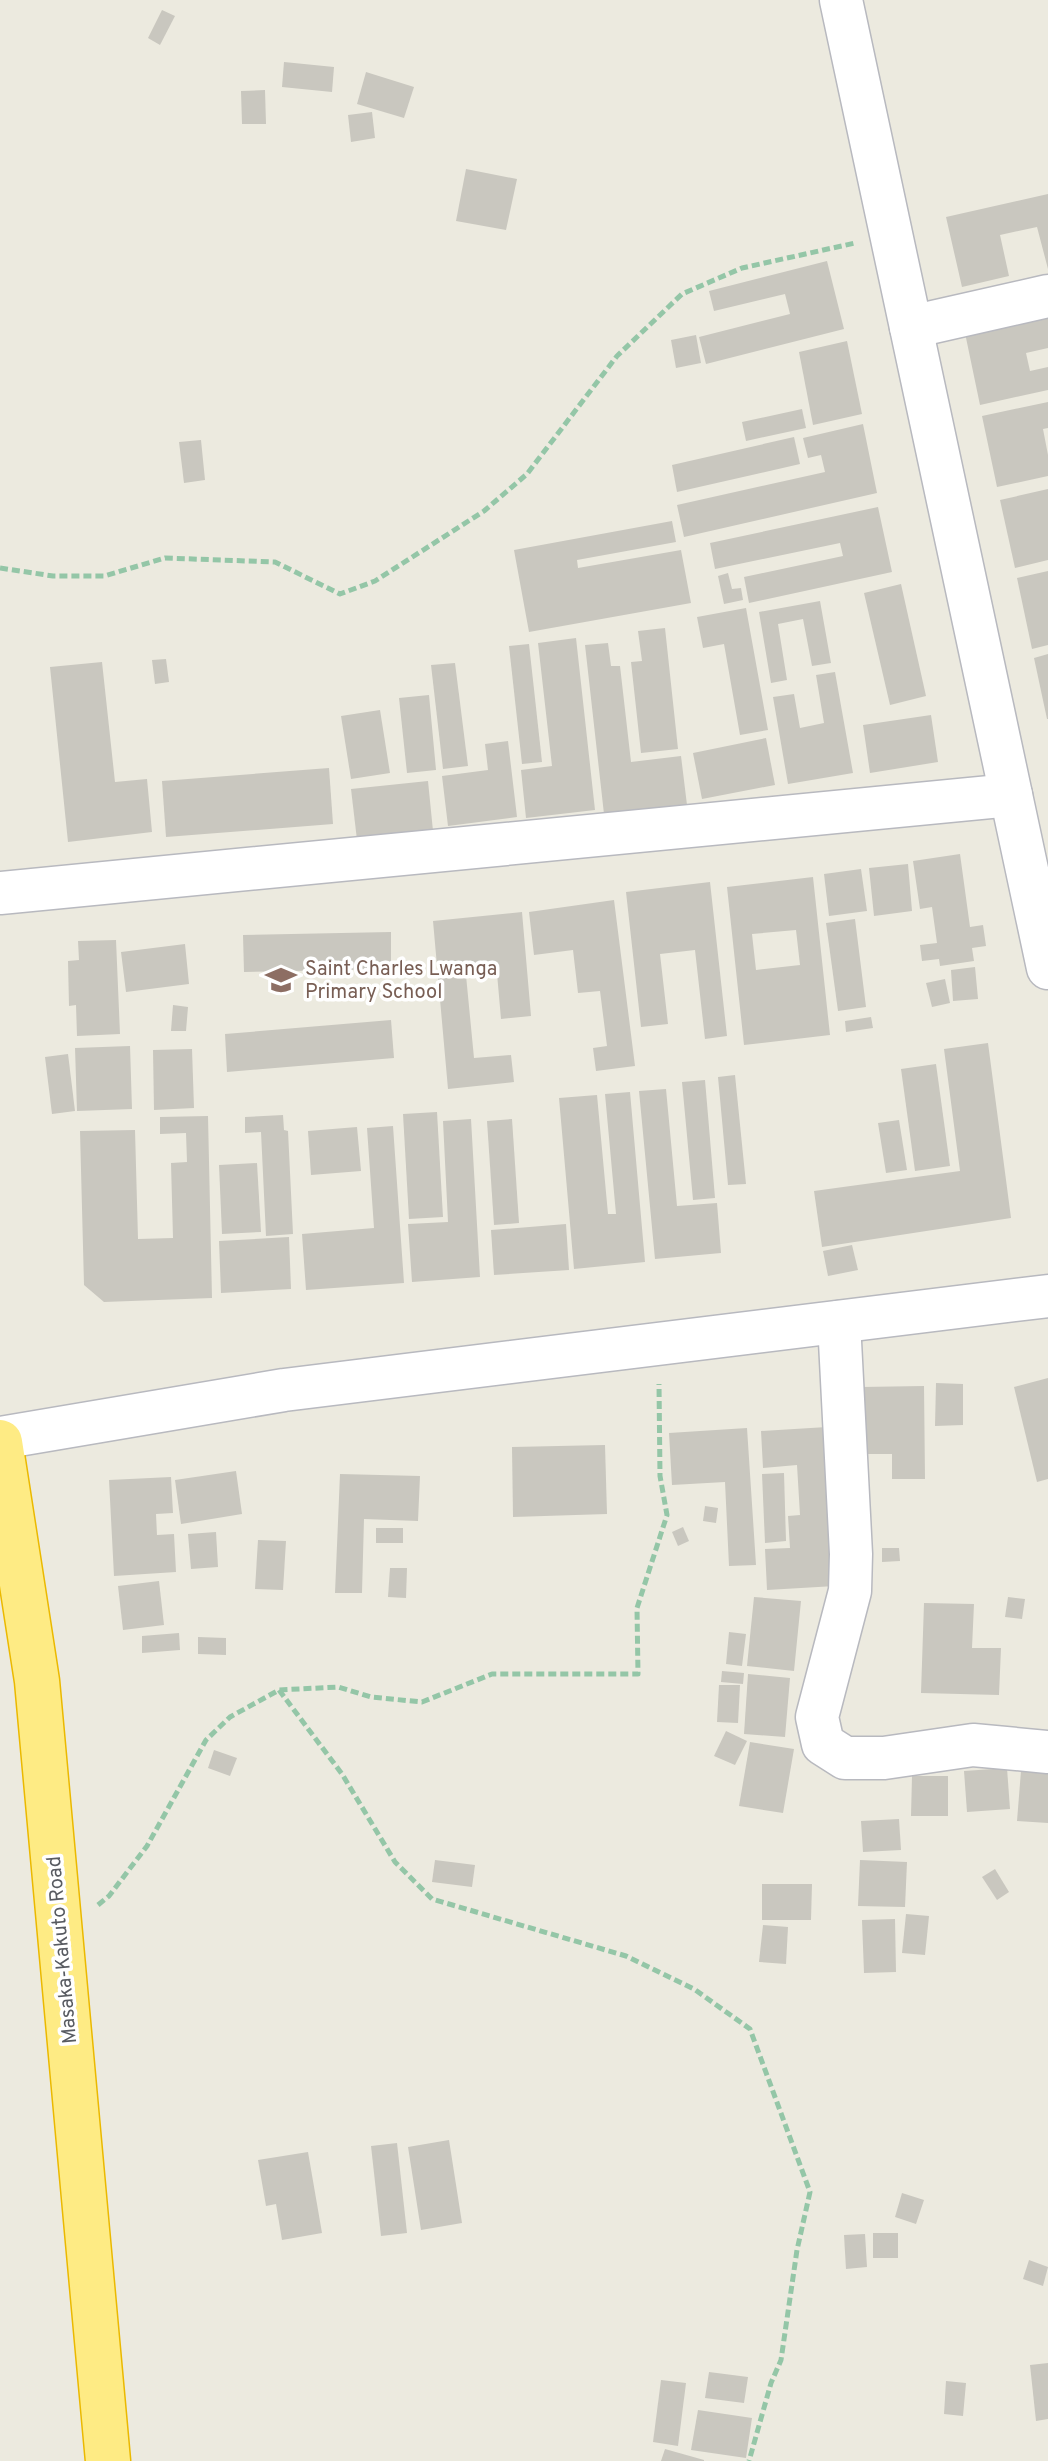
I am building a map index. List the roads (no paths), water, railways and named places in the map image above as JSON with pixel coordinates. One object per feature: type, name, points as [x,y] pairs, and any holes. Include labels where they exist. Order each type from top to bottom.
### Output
[{"type":"highway","name":"Masaka-Kakuto Road","points":[[0,1440],[37,1681],[108,2461]]},
{"type":"street","points":[[841,0],[1048,968]]},
{"type":"street","points":[[911,327],[1048,296]]},
{"type":"street","points":[[0,893],[1011,795]]},
{"type":"street","points":[[0,1440],[284,1390],[1048,1296]]},
{"type":"street","points":[[839,1322],[851,1554],[850,1591],[817,1717],[823,1744],[845,1758],[884,1758],[973,1745],[1048,1752]]},
{"type":"place","name":"Saint Charles Lwanga Primary School","points":[[281,980]]}]
